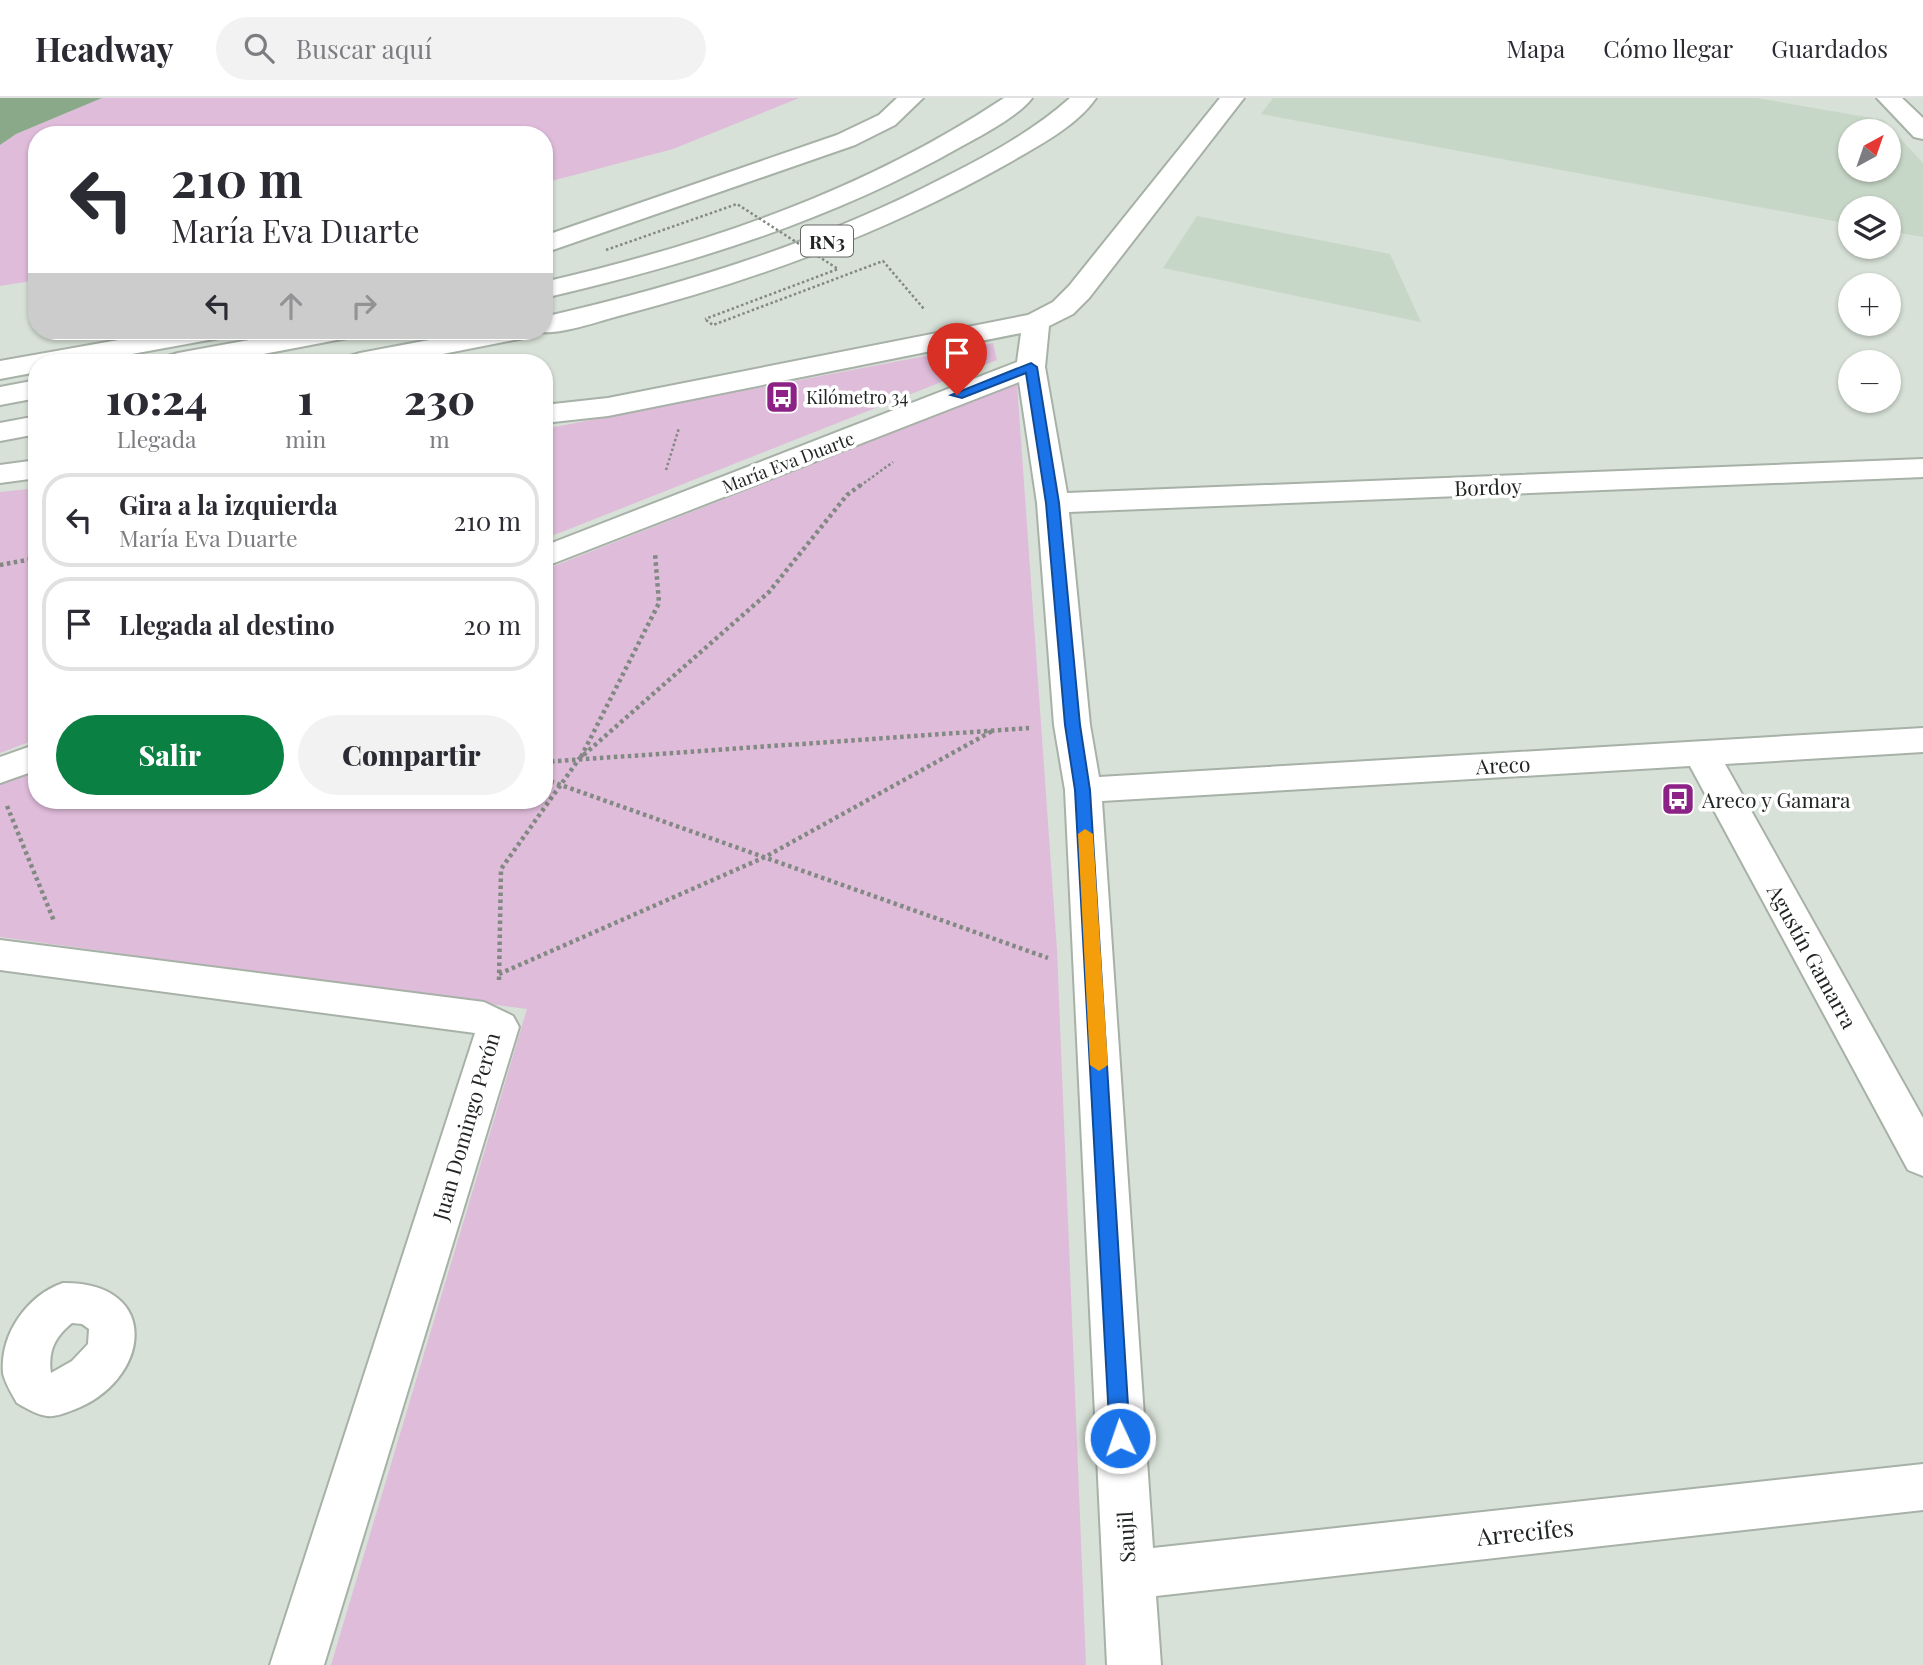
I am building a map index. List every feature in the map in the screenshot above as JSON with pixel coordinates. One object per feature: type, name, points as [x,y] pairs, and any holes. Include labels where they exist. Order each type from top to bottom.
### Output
[{"type":"main road","points":[[553,242],[846,140],[887,120],[911,98]]},
{"type":"main road","name":"RN3","points":[[553,288],[685,254],[825,204],[979,128],[1020,98]]},
{"type":"main road","name":"RN3","points":[[553,323],[618,309],[713,281],[832,240],[923,200],[1013,150],[1084,98]]},
{"type":"main road","points":[[553,413],[608,407],[1036,322],[1063,308],[1079,292],[1232,98]]},
{"type":"main road","points":[[1889,98],[1923,132]]},
{"type":"main road","name":"Saujil","points":[[1036,322],[1031,367],[1053,503],[1072,725],[1083,790],[1134,1665]]},
{"type":"main road","points":[[88,354],[165,340]]},
{"type":"main road","points":[[220,354],[294,340]]},
{"type":"main road","points":[[401,354],[473,340]]},
{"type":"main road","points":[[0,370],[28,365]]},
{"type":"main road","name":"María Eva Duarte","points":[[553,554],[1031,367]]},
{"type":"main road","points":[[0,397],[28,391]]},
{"type":"main road","points":[[0,432],[28,427]]},
{"type":"main road","name":"Bordoy","points":[[1053,503],[1923,468]]},
{"type":"main road","points":[[0,474],[28,470]]},
{"type":"main road","name":"Areco","points":[[1083,790],[1923,740]]},
{"type":"main road","name":"Agustín Gamarra","points":[[1702,754],[1923,1158]]},
{"type":"main road","points":[[3,786],[28,764]]},
{"type":"main road","name":"Juan Domingo Perón","points":[[0,955],[484,1018],[498,1027],[297,1665]]},
{"type":"main road","name":"Arrecifes","points":[[1127,1575],[1923,1487]]},
{"type":"path","points":[[606,250],[737,204],[838,269],[705,319],[713,325],[883,261],[950,340]]},
{"type":"path","points":[[553,795],[579,759],[659,603],[652,515],[680,424]]},
{"type":"path","points":[[579,759],[769,592],[847,495],[902,456]]},
{"type":"path","points":[[0,565],[28,560]]},
{"type":"path","points":[[553,761],[1072,725]]},
{"type":"path","points":[[499,975],[765,858],[994,730]]},
{"type":"path","points":[[553,782],[1094,974]]},
{"type":"path","points":[[3,786],[71,965]]},
{"type":"path","points":[[498,1027],[501,869],[543,809]]},
{"type":"shaded area","points":[[0,98],[102,98],[35,126],[28,126],[28,129],[0,145]]},
{"type":"shaded area","points":[[102,98],[799,98],[673,149],[553,181],[553,126],[35,126]]},
{"type":"shaded area","points":[[1273,98],[1757,98],[1877,119],[1838,119],[1838,182],[1901,182],[1901,139],[1923,163],[1923,237],[1901,233],[1901,196],[1838,196],[1838,222],[1261,114]]},
{"type":"shaded area","points":[[28,129],[28,281],[0,286],[0,145]]},
{"type":"shaded area","points":[[1197,216],[1390,254],[1421,322],[1163,268]]},
{"type":"shaded area","points":[[993,343],[997,360],[553,535],[553,427]]},
{"type":"shaded area","points":[[1017,384],[1057,950],[1086,1665],[331,1665],[527,1009],[0,937],[0,784],[28,773],[28,809],[553,809],[553,566]]},
{"type":"shaded area","points":[[28,489],[28,742],[0,753],[0,492]]},
{"type":"slow traffic","points":[[1085,834],[1099,1065]]},
{"type":"place","name":"Kilómetro 34","points":[[782,397]]},
{"type":"place","name":"Areco y Gamara","points":[[1678,799]]},
{"type":"route","points":[[957,395],[1031,367],[1053,503],[1072,725],[1083,790],[1120,1438]]}]
